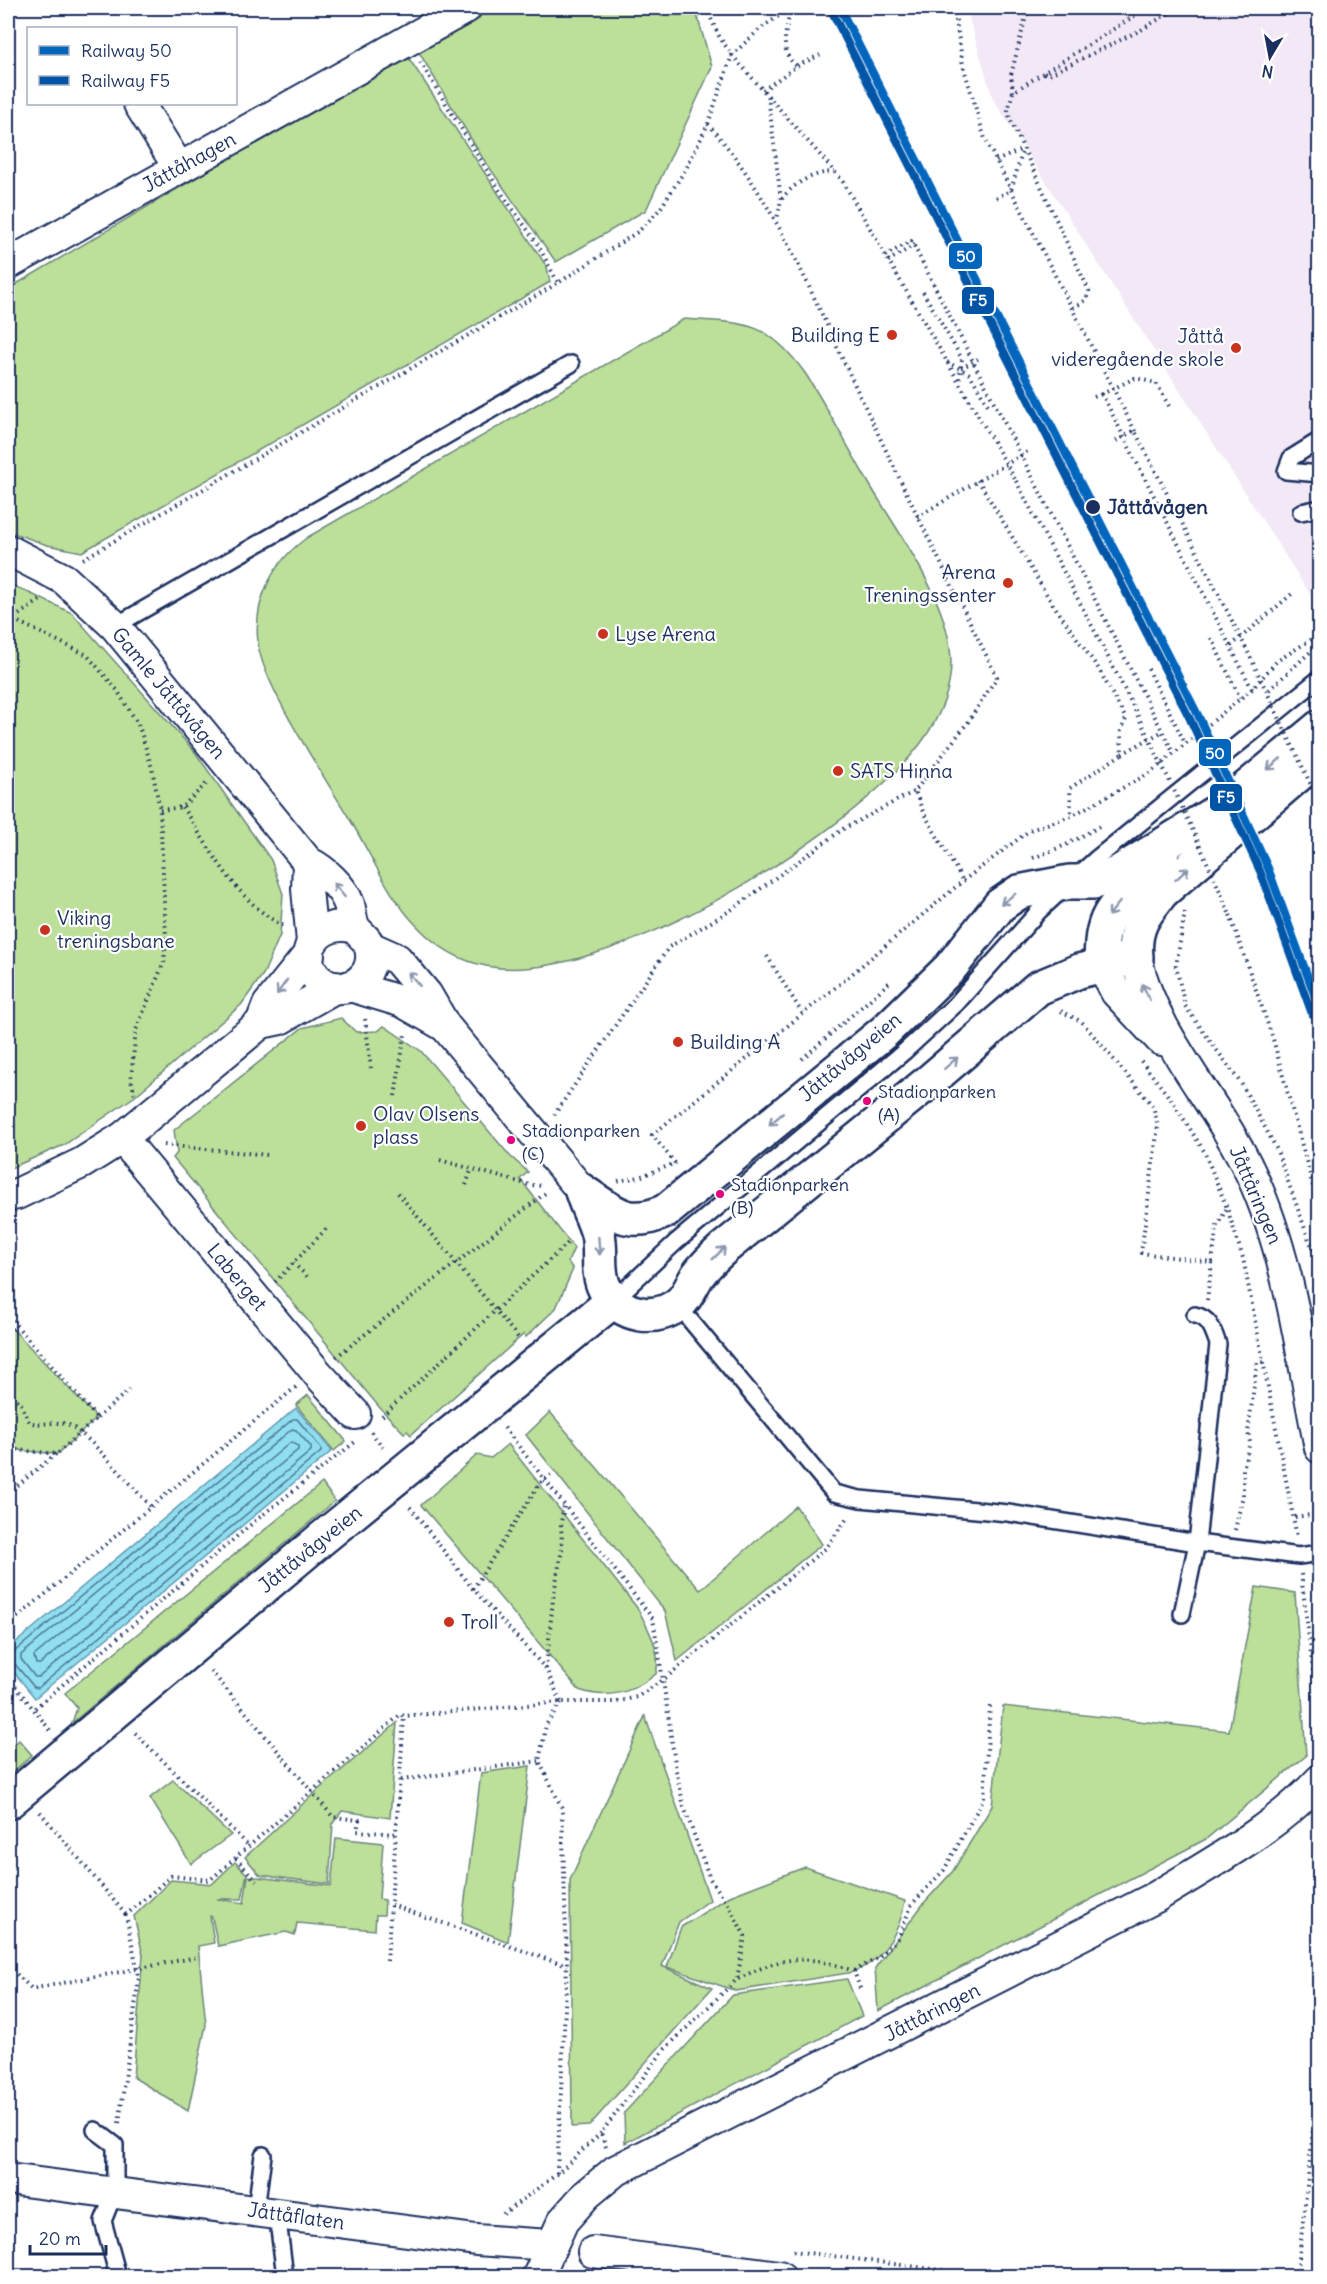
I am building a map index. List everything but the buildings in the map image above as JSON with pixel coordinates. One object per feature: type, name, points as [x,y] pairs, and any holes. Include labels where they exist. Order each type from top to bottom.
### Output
[{"type":"street","name":"Jåttåhagen","points":[[8,264],[466,8]]},
{"type":"street","points":[[140,105],[179,168]]},
{"type":"street","name":"Gamle Jåttåvågen","points":[[8,550],[54,588],[115,626],[308,862],[322,869],[348,901],[371,960],[368,970],[360,980],[343,987]]},
{"type":"street","name":"Jåttåvågveien","points":[[1102,965],[1101,933],[1109,915],[1213,814],[1320,727]]},
{"type":"street","points":[[261,1023],[268,1005],[304,942],[330,927],[343,925],[397,959],[427,995],[445,1026],[582,1187],[598,1235],[600,1272],[605,1289],[614,1300],[637,1315],[654,1315],[669,1311],[681,1302],[698,1275],[724,1248],[931,1080],[1038,988],[1079,971],[1136,957],[1136,931],[1141,917],[1162,892],[1320,756]]},
{"type":"street","name":"Jåttåvågveien","points":[[582,1187],[616,1216],[645,1218],[666,1211],[885,1030],[950,968],[1000,905],[1018,892],[1070,882],[1095,882],[1118,873],[1213,814]]},
{"type":"street","points":[[308,862],[304,942],[310,966],[318,978],[402,1002],[445,1026]]},
{"type":"street","name":"Jåttåringen","points":[[1136,957],[1141,980],[1183,1061],[1218,1111],[1245,1163],[1278,1241],[1320,1448]]},
{"type":"street","name":"Jåttåringen","points":[[1102,965],[1116,992],[1135,1015],[1183,1061]]},
{"type":"street","points":[[8,1196],[17,1194],[82,1162],[122,1138],[261,1023],[280,1019],[343,987]]},
{"type":"street","name":"Laberget","points":[[122,1138],[363,1425]]},
{"type":"street","name":"Jåttåvågveien","points":[[8,1802],[320,1540],[614,1300]]},
{"type":"street","name":"Jåttåringen","points":[[551,2245],[562,2221],[586,2195],[615,2172],[670,2142],[1156,1897],[1227,1853],[1301,1800],[1320,1780]]},
{"type":"street","name":"Jåttåflaten","points":[[8,2179],[115,2191],[476,2240],[551,2245]]},
{"type":"street","points":[[538,2277],[551,2245]]},
{"type":"street","points":[[593,2252],[779,2277]]},
{"type":"lane","points":[[115,626],[571,363]]},
{"type":"lane","points":[[1320,440],[1291,458],[1286,471],[1320,474]]},
{"type":"lane","points":[[1301,512],[1320,508]]},
{"type":"lane","points":[[614,1300],[675,1242],[956,1004],[1039,911],[1070,882],[1320,678]]},
{"type":"lane","points":[[1182,1614],[1197,1543],[1218,1344],[1211,1325],[1204,1317],[1195,1315]]},
{"type":"lane","points":[[690,1320],[834,1493],[860,1499],[1008,1513],[1197,1543],[1299,1556],[1320,1553]]},
{"type":"lane","points":[[95,2130],[115,2145],[115,2191],[103,2221],[118,2277]]},
{"type":"lane","points":[[263,2155],[267,2212],[285,2277]]},
{"type":"path","points":[[706,8],[720,38],[732,55],[835,172],[1016,481],[1140,715],[1196,834],[1230,915],[1272,1039],[1320,1212]]},
{"type":"path","points":[[13,618],[54,588],[82,560],[122,534],[558,283],[611,251],[646,224],[660,208],[687,167],[708,124],[732,55],[761,28],[791,8]]},
{"type":"path","points":[[791,8],[784,46],[788,60],[797,66]]},
{"type":"path","points":[[904,14],[915,8]]},
{"type":"path","points":[[954,8],[963,66],[985,139],[1251,658],[1320,804]]},
{"type":"path","points":[[1028,8],[1011,75],[1013,92],[1008,110],[1089,291],[1086,300],[1073,308]]},
{"type":"path","points":[[1013,92],[1147,8]]},
{"type":"path","points":[[1044,73],[1048,75],[1141,30],[1177,8]]},
{"type":"path","points":[[410,40],[413,53],[500,191],[537,243],[558,283]]},
{"type":"path","points":[[763,90],[797,66],[820,55]]},
{"type":"path","points":[[767,95],[781,200],[777,220]]},
{"type":"path","points":[[548,1123],[669,947],[731,910],[843,829],[915,791],[968,722],[997,677],[917,517],[777,220],[726,144],[708,124]]},
{"type":"path","points":[[996,162],[1024,149]]},
{"type":"path","points":[[996,198],[1011,190],[1024,149]]},
{"type":"path","points":[[781,200],[786,193],[816,174],[835,172]]},
{"type":"path","points":[[885,256],[915,238]]},
{"type":"path","points":[[911,241],[916,245],[1024,453],[1173,752]]},
{"type":"path","points":[[888,261],[916,245]]},
{"type":"path","points":[[923,292],[962,359],[959,383]]},
{"type":"path","points":[[961,369],[976,360]]},
{"type":"path","points":[[947,362],[970,374],[988,405]]},
{"type":"path","points":[[1094,398],[1135,378],[1156,383],[1169,405]]},
{"type":"path","points":[[1101,394],[1252,690]]},
{"type":"path","points":[[1116,441],[1136,432]]},
{"type":"path","points":[[917,517],[1024,453]]},
{"type":"path","points":[[978,480],[1050,600],[1098,668],[1126,719],[1120,731],[1122,754]]},
{"type":"path","points":[[1231,646],[1293,593]]},
{"type":"path","points":[[8,617],[87,655],[117,690],[139,726],[152,768],[159,810],[166,938],[164,962],[136,1030],[131,1078],[137,1104]]},
{"type":"path","points":[[676,1175],[675,1163],[652,1135],[963,881],[1030,830],[1071,816],[1150,773],[1239,698],[1252,690],[1277,660],[1320,634]]},
{"type":"path","points":[[1211,638],[1239,698]]},
{"type":"path","points":[[1148,669],[1185,743]]},
{"type":"path","points":[[1071,816],[1070,788],[1122,754],[1163,731]]},
{"type":"path","points":[[159,810],[182,807],[215,775]]},
{"type":"path","points":[[915,791],[923,812],[963,881]]},
{"type":"path","points":[[182,807],[243,895],[265,917],[304,942]]},
{"type":"path","points":[[1029,859],[1066,845],[1104,825]]},
{"type":"path","points":[[767,956],[802,1013]]},
{"type":"path","points":[[1176,966],[1185,1006],[1242,1085],[1276,1148],[1308,1237],[1314,1251],[1320,1257]]},
{"type":"path","points":[[793,1066],[898,976]]},
{"type":"path","points":[[1055,1008],[1082,1022],[1153,1106],[1156,1114],[1158,1126],[1140,1253],[1212,1262]]},
{"type":"path","points":[[365,1012],[370,1068]]},
{"type":"path","points":[[395,1096],[406,1031]]},
{"type":"path","points":[[1138,1057],[1173,1102],[1204,1151],[1244,1258],[1295,1517],[1315,1687]]},
{"type":"path","points":[[153,1144],[267,1155]]},
{"type":"path","points":[[440,1160],[531,1185],[582,1187],[639,1177],[683,1158]]},
{"type":"path","points":[[466,1185],[472,1168]]},
{"type":"path","points":[[333,1359],[456,1263],[582,1187]]},
{"type":"path","points":[[398,1193],[524,1345]]},
{"type":"path","points":[[1207,1299],[1217,1226],[1227,1208]]},
{"type":"path","points":[[274,1282],[328,1227]]},
{"type":"path","points":[[35,1708],[255,1521],[496,1311],[561,1252],[577,1234]]},
{"type":"path","points":[[293,1263],[309,1278]]},
{"type":"path","points":[[8,1316],[97,1418]]},
{"type":"path","points":[[8,1334],[16,1326]]},
{"type":"path","points":[[1234,1533],[1243,1495],[1243,1468],[1250,1442],[1248,1432],[1257,1363],[1264,1361]]},
{"type":"path","points":[[8,1625],[298,1385]]},
{"type":"path","points":[[8,1493],[57,1454],[129,1390]]},
{"type":"path","points":[[8,1391],[21,1404],[29,1422],[42,1425],[64,1424],[80,1433],[151,1507]]},
{"type":"path","points":[[502,1425],[652,1619],[684,1808],[710,1879],[727,1902],[745,1936],[737,1979]]},
{"type":"path","points":[[386,1452],[390,1447]]},
{"type":"path","points":[[8,1449],[57,1454]]},
{"type":"path","points":[[473,1589],[544,1479],[551,1475]]},
{"type":"path","points":[[126,1915],[171,1876],[210,1880],[401,1714],[404,1716],[561,1702],[616,1701],[637,1697],[663,1680],[826,1548],[860,1499]]},
{"type":"path","points":[[546,1669],[553,1599],[562,1549],[561,1521],[564,1505]]},
{"type":"path","points":[[410,1507],[473,1589],[546,1669],[561,1702]]},
{"type":"path","points":[[1295,1517],[1319,1514]]},
{"type":"path","points":[[211,1671],[333,1817],[359,1820],[357,1831],[397,1834]]},
{"type":"path","points":[[8,1677],[35,1708],[55,1736]]},
{"type":"path","points":[[557,2174],[567,1966],[562,1808],[539,1761],[546,1725],[561,1702]]},
{"type":"path","points":[[494,2216],[505,2213],[557,2174],[602,2133],[664,2050],[737,1979],[768,1963],[801,1958],[827,1962],[854,1971],[878,1958],[898,1938],[912,1904],[944,1870],[984,1798],[990,1705]]},
{"type":"path","points":[[387,1961],[404,1716]]},
{"type":"path","points":[[135,1733],[249,1846]]},
{"type":"path","points":[[400,1780],[539,1761]]},
{"type":"path","points":[[39,1812],[126,1915],[139,1977],[115,2145]]},
{"type":"path","points":[[236,1858],[256,1881]]},
{"type":"path","points":[[391,1905],[567,1966]]},
{"type":"path","points":[[8,1966],[32,1989],[197,1957]]},
{"type":"path","points":[[854,1971],[861,1991]]},
{"type":"path","points":[[1297,2277],[1314,2122],[1320,2013]]},
{"type":"path","points":[[602,2133],[615,2172]]},
{"type":"shaded area","name":"Jåttå videregående skole","points":[[966,8],[1319,8],[1320,598],[1315,602],[993,99]]},
{"type":"green space","points":[[491,8],[695,8],[712,67],[646,210],[556,262],[482,157],[417,49]]},
{"type":"green space","points":[[406,54],[547,267],[550,282],[82,552],[47,545],[8,531],[8,289]]},
{"type":"green space","name":"Lyse Arena","points":[[684,319],[752,327],[778,342],[805,373],[907,544],[932,592],[949,639],[951,663],[946,695],[938,715],[921,743],[888,780],[841,820],[784,860],[722,898],[657,930],[593,954],[535,967],[476,964],[441,946],[425,934],[408,916],[390,891],[283,708],[262,661],[258,643],[257,627],[262,597],[275,570],[308,537]]},
{"type":"green space","points":[[8,583],[72,613],[195,752],[271,860],[283,894],[280,935],[264,973],[241,1005],[134,1097],[64,1145],[8,1169]]},
{"type":"green space","points":[[341,1018],[356,1032],[378,1031],[384,1026],[421,1051],[510,1156],[528,1172],[520,1179],[574,1248],[568,1262],[573,1269],[556,1308],[526,1337],[524,1334],[411,1435],[407,1431],[404,1433],[380,1408],[173,1158],[177,1153],[174,1130],[302,1028]]},
{"type":"green space","points":[[8,1324],[97,1418],[57,1454],[8,1449]]},
{"type":"green space","points":[[308,1395],[346,1441],[334,1451],[296,1405]]},
{"type":"green space","points":[[550,1412],[700,1590],[796,1506],[822,1544],[677,1661],[665,1611],[526,1435]]},
{"type":"green space","points":[[508,1444],[638,1609],[650,1632],[657,1657],[656,1674],[647,1681],[620,1693],[600,1694],[579,1690],[421,1505],[477,1455],[491,1458]]},
{"type":"green space","points":[[322,1483],[335,1501],[72,1723],[77,1708],[65,1693]]},
{"type":"green space","points":[[1256,1587],[1295,1593],[1306,1756],[1206,1839],[878,2011],[875,1968],[924,1903],[953,1871],[992,1806],[1003,1706],[1229,1731]]},
{"type":"green space","points":[[645,1716],[710,1900],[679,1922],[662,1966],[712,1988],[589,2126],[572,2127],[570,1880]]},
{"type":"green space","points":[[397,1723],[390,1818],[342,1811],[333,1823],[329,1884],[260,1875],[245,1857],[318,1790]]},
{"type":"green space","points":[[19,1740],[32,1755],[8,1776],[8,1750]]},
{"type":"green space","points":[[530,1766],[508,1942],[462,1923],[481,1773]]},
{"type":"green space","points":[[173,1780],[231,1835],[191,1864],[150,1798]]},
{"type":"green space","points":[[336,1838],[383,1843],[379,1899],[385,1900],[384,1915],[376,1915],[375,1930],[297,1923],[295,1935],[286,1932],[218,1946],[210,1916],[214,1943],[198,1946],[206,2025],[188,2111],[133,2077],[143,1955],[134,1916],[171,1880],[212,1884],[235,1862],[247,1874],[242,1899],[217,1899],[244,1903],[248,1876],[331,1886]]},
{"type":"green space","points":[[805,1867],[905,1901],[899,1924],[887,1946],[870,1963],[848,1973],[736,1991],[667,1967],[681,1927],[730,1896]]},
{"type":"green space","points":[[847,1979],[862,2016],[625,2143],[624,2113],[733,1995]]},
{"type":"water","points":[[296,1408],[332,1451],[35,1698],[8,1665],[8,1649]]},
{"type":"rail line","name":"50","points":[[840,8],[1198,715],[1268,868],[1320,1010]]},
{"type":"rail line","name":"F5","points":[[832,12],[1190,719],[1260,871],[1312,1014]]},
{"type":"place","name":"Building E","points":[[892,335]]},
{"type":"place","name":"Jåttå videregående skole","points":[[1236,348]]},
{"type":"place","name":"Jåttåvågen","points":[[1093,507]]},
{"type":"place","name":"Arena Treningssenter","points":[[1008,583]]},
{"type":"place","name":"Lyse Arena","points":[[603,634]]},
{"type":"place","name":"SATS Hinna","points":[[838,771]]},
{"type":"place","name":"Viking treningsbane","points":[[45,930]]},
{"type":"place","name":"Building A","points":[[678,1042]]},
{"type":"place","name":"Stadionparken (A)","points":[[867,1101]]},
{"type":"place","name":"Olav Olsens plass","points":[[361,1126]]},
{"type":"place","name":"Stadionparken (C)","points":[[511,1140]]},
{"type":"place","name":"Stadionparken (B)","points":[[720,1194]]},
{"type":"place","name":"Troll","points":[[449,1622]]}]
